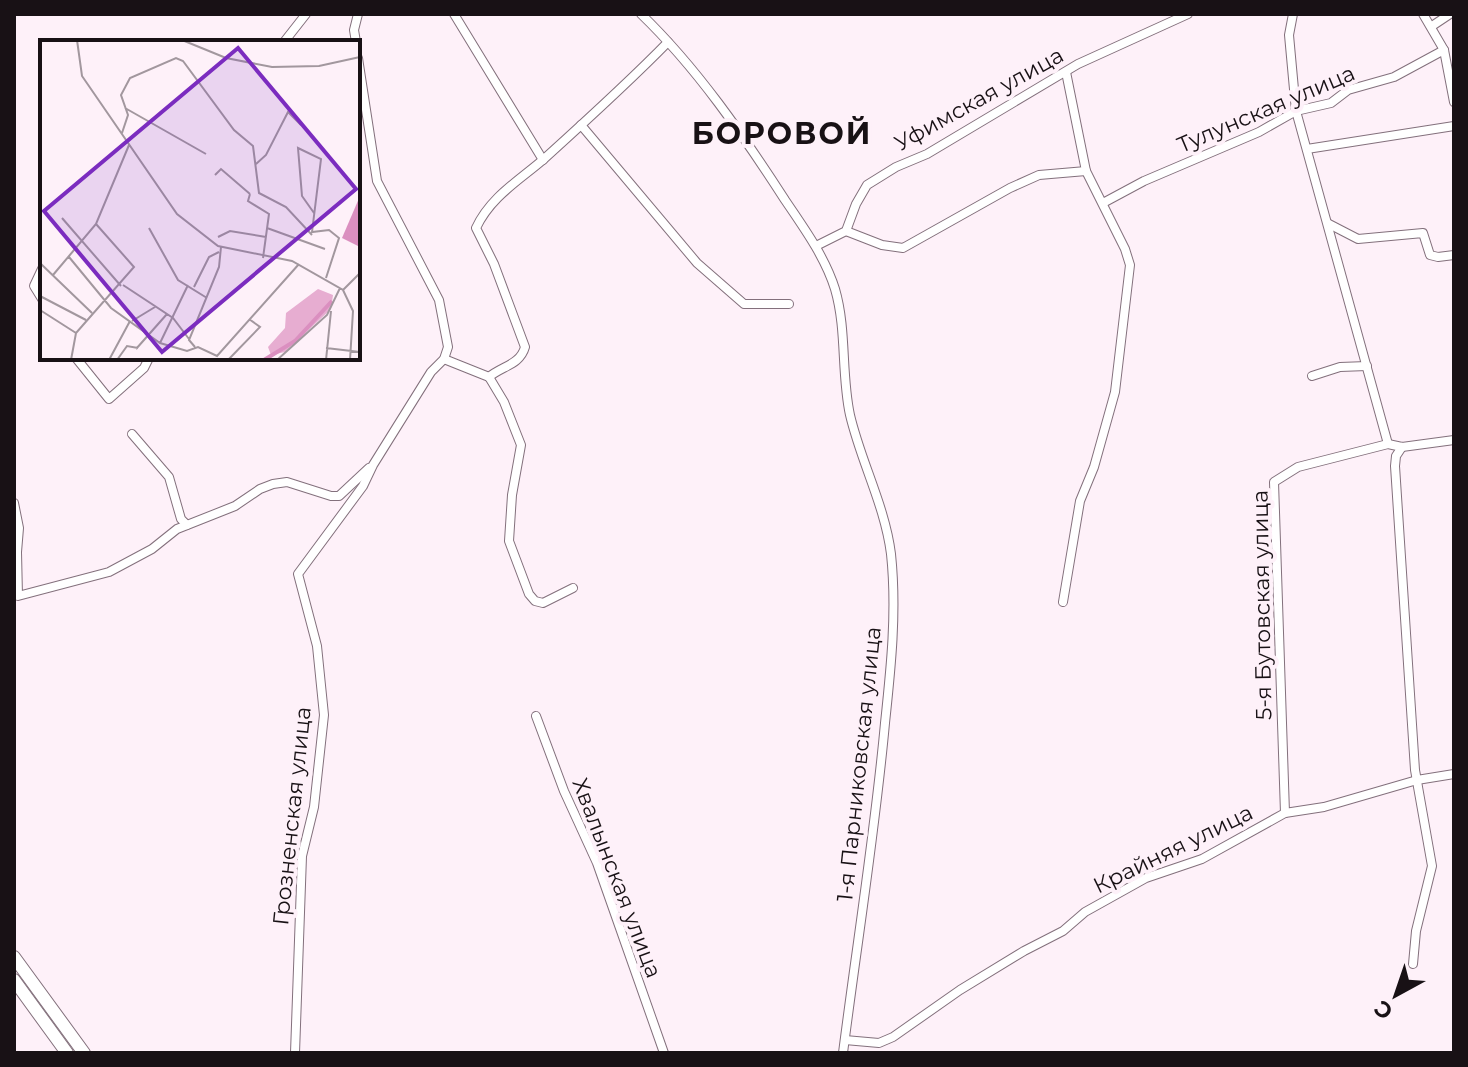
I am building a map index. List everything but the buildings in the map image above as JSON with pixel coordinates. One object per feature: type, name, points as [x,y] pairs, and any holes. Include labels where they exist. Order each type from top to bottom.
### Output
[{"type":"highway","points":[[14,957],[84,1053]]},
{"type":"highway","points":[[14,980],[67,1053]]},
{"type":"street","points":[[286,40],[306,14]]},
{"type":"street","points":[[356,40],[354,30],[358,14]]},
{"type":"street","points":[[454,14],[543,160]]},
{"type":"street","name":"1-я Парниковская улица","points":[[641,14],[729,117],[816,246],[834,286],[841,313],[850,413],[887,529],[894,630],[878,794],[843,1053]]},
{"type":"street","name":"Уфимская улица","points":[[846,231],[867,185],[896,167],[927,154],[1078,64],[1188,14]]},
{"type":"street","points":[[1293,14],[1289,35],[1296,111],[1388,444]]},
{"type":"street","points":[[1423,14],[1444,50],[1454,102]]},
{"type":"street","points":[[1432,26],[1450,14]]},
{"type":"street","points":[[489,377],[516,362],[525,347],[494,264],[476,228],[490,203],[543,160],[668,42]]},
{"type":"street","name":"Тулунская улица","points":[[1103,203],[1144,181],[1259,132],[1296,111],[1331,103],[1348,90],[1394,77],[1444,50]]},
{"type":"street","points":[[14,503],[19,528],[18,596],[109,572],[152,549],[177,529],[235,506],[273,484],[287,482],[339,496],[373,465],[431,372],[444,359],[448,347],[439,300],[377,181],[360,71]]},
{"type":"street","points":[[1063,602],[1080,501],[1094,467],[1115,392],[1130,265],[1086,171],[1066,72]]},
{"type":"street","points":[[581,125],[716,282],[744,304],[789,304]]},
{"type":"street","points":[[1307,149],[1454,126]]},
{"type":"street","points":[[816,246],[846,231],[882,245],[903,248],[1039,175],[1086,171]]},
{"type":"street","points":[[1329,224],[1358,239],[1423,233],[1430,255],[1454,255]]},
{"type":"street","points":[[40,273],[34,286],[40,296]]},
{"type":"street","points":[[444,359],[489,377],[504,402],[521,445],[512,495],[509,541],[529,594],[535,601],[543,603],[573,588]]},
{"type":"street","points":[[78,360],[109,399],[144,368],[148,360]]},
{"type":"street","points":[[1312,376],[1340,367],[1367,366]]},
{"type":"street","points":[[132,434],[169,477],[181,519],[187,525]]},
{"type":"street","name":"5-я Бутовская улица","points":[[1285,813],[1274,482],[1298,467],[1388,444],[1402,447],[1454,440]]},
{"type":"street","points":[[1402,447],[1396,456],[1395,466],[1417,780],[1432,866],[1416,931],[1413,964]]},
{"type":"street","name":"Грозненская улица","points":[[295,1053],[302,856],[314,807],[324,715],[317,646],[298,574],[363,486],[373,465]]},
{"type":"street","name":"Хвалынская улица","points":[[536,716],[564,791],[597,863],[664,1053]]},
{"type":"street","name":"Крайняя улица","points":[[845,1040],[879,1043],[893,1037],[960,990],[1063,931],[1085,912],[1146,878],[1202,859],[1285,813],[1324,807],[1417,780],[1454,774]]},
{"type":"district","name":"БОРОВОЙ","points":[[782,133]]}]
